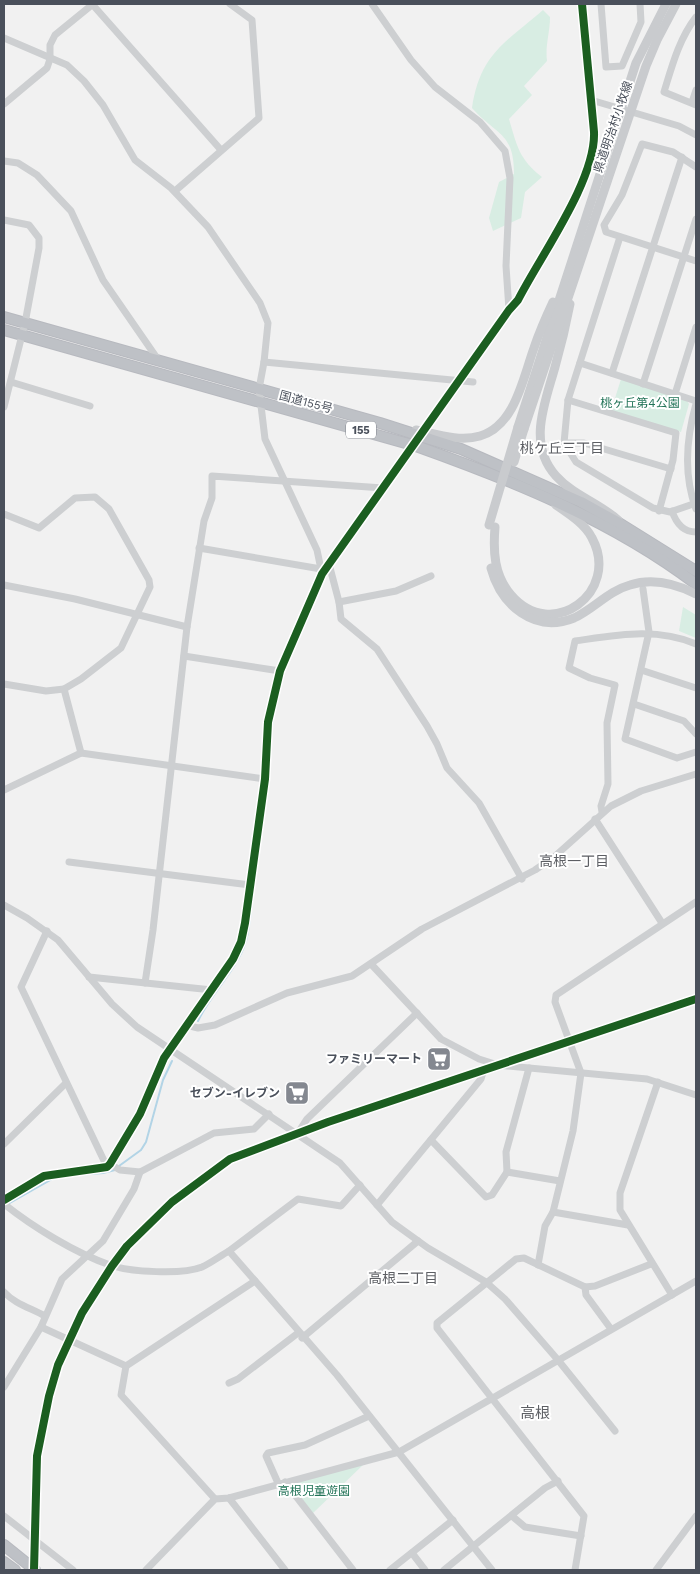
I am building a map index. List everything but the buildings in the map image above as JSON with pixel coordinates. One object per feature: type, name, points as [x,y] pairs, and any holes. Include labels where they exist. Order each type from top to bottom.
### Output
[{"type":"highway","name":"国道155号","points":[[4,317],[347,414],[461,449],[546,485],[627,527],[696,571]]},
{"type":"highway","name":"国道155号","points":[[4,330],[416,446],[536,492],[614,532],[696,584]]},
{"type":"highway","points":[[4,1546],[35,1570]]},
{"type":"main road","name":"県道明治村小牧線","points":[[575,260],[636,63],[666,4]]},
{"type":"main road","name":"県道明治村小牧線","points":[[575,260],[632,112],[657,40],[676,4]]},
{"type":"main road","points":[[347,414],[451,438],[480,436],[495,428],[513,406],[538,336],[575,260]]},
{"type":"main road","points":[[575,260],[521,428],[492,526],[488,553],[495,582],[512,607],[532,619],[557,622],[574,618],[612,592],[630,584],[665,583],[696,594]]},
{"type":"main road","points":[[575,260],[568,317],[543,406],[540,426],[541,449],[550,469],[564,483],[610,513],[627,527]]},
{"type":"main road","points":[[492,526],[495,561],[501,580],[514,598],[528,609],[542,614],[560,613],[579,605],[591,592],[598,572],[599,562],[592,538],[581,524],[536,492]]},
{"type":"street","points":[[4,104],[47,68],[50,58],[50,45],[55,34],[92,4],[221,150]]},
{"type":"street","points":[[174,191],[259,118],[252,20],[230,4]]},
{"type":"street","points":[[372,4],[411,60],[435,87],[480,122],[505,151],[510,178],[506,266],[508,310]]},
{"type":"street","points":[[378,12],[379,4]]},
{"type":"street","points":[[108,1165],[140,1114],[170,1048],[192,1026],[212,990],[234,959],[241,942],[265,779],[268,722],[280,671],[321,572],[329,564],[508,310],[518,300],[582,186],[591,164],[595,145],[582,4]]},
{"type":"street","points":[[601,4],[606,67],[622,66],[641,22],[640,4]]},
{"type":"street","points":[[696,17],[675,54],[664,92],[694,104],[696,90]]},
{"type":"street","points":[[4,38],[67,65],[84,81],[103,105],[135,160],[174,191],[208,227],[260,303],[268,323],[259,389],[265,439],[283,481],[317,550],[321,572]]},
{"type":"street","points":[[591,100],[679,126],[696,135]]},
{"type":"street","points":[[696,167],[682,157],[642,144],[622,195],[604,225],[606,232],[696,261]]},
{"type":"street","points":[[612,373],[682,157]]},
{"type":"street","points":[[4,161],[18,163],[37,175],[71,211],[103,280],[159,361]]},
{"type":"street","points":[[643,384],[696,219]]},
{"type":"street","points":[[4,220],[29,225],[39,238],[40,248],[11,382],[5,395],[4,407]]},
{"type":"street","points":[[580,363],[696,402],[688,438],[687,456],[688,475],[696,505],[672,511],[659,511],[587,470],[576,462],[564,443],[568,400],[620,237]]},
{"type":"street","points":[[675,394],[696,327]]},
{"type":"street","points":[[264,362],[473,382]]},
{"type":"street","points":[[11,382],[90,406]]},
{"type":"street","points":[[568,400],[676,433],[670,468],[659,511]]},
{"type":"street","points":[[564,443],[584,443],[670,468]]},
{"type":"street","points":[[145,982],[153,930],[187,627],[204,521],[212,498],[212,476],[383,488]]},
{"type":"street","points":[[4,514],[39,528],[75,498],[95,497],[109,509],[149,580],[149,593],[121,648],[64,689],[46,691],[4,684]]},
{"type":"street","points":[[672,511],[676,522],[690,532],[696,532]]},
{"type":"street","points":[[199,548],[321,572]]},
{"type":"street","points":[[329,564],[339,602],[341,619],[376,650],[427,726],[437,744],[446,768],[479,803],[522,878]]},
{"type":"street","points":[[339,602],[396,592],[431,576]]},
{"type":"street","points":[[4,585],[75,599],[187,627]]},
{"type":"street","points":[[643,589],[649,632],[625,739],[677,758],[696,752]]},
{"type":"street","points":[[602,812],[601,806],[608,784],[607,723],[615,685],[590,678],[569,668],[575,641],[649,632],[671,635],[696,644]]},
{"type":"street","points":[[184,656],[280,671]]},
{"type":"street","points":[[641,670],[696,688]]},
{"type":"street","points":[[64,689],[81,753]]},
{"type":"street","points":[[634,704],[684,721],[696,734]]},
{"type":"street","points":[[4,790],[81,753],[265,779]]},
{"type":"street","points":[[192,1026],[232,1019],[287,992],[352,976],[422,929],[522,878],[554,857],[602,812],[641,791],[696,774]]},
{"type":"street","points":[[595,819],[662,923]]},
{"type":"street","points":[[69,862],[250,885]]},
{"type":"street","points":[[538,1265],[545,1226],[553,1212],[573,1132],[581,1073],[555,1002],[556,995],[696,902]]},
{"type":"street","points":[[4,905],[58,940],[112,1004],[137,1027],[298,1133],[340,1163],[392,1222],[418,1241],[486,1282],[505,1299],[558,1360],[615,1431]]},
{"type":"street","points":[[46,931],[21,987],[66,1083],[108,1165]]},
{"type":"street","points":[[371,964],[441,1039],[479,1058],[498,1065],[658,1082],[696,1095]]},
{"type":"street","points":[[89,977],[212,990]]},
{"type":"street","points":[[34,1558],[36,1478],[40,1435],[48,1396],[69,1340],[94,1292],[112,1266],[128,1246],[172,1202],[230,1159],[298,1133],[696,999]]},
{"type":"street","points":[[298,1133],[307,1119],[417,1013]]},
{"type":"street","points":[[431,1140],[486,1196],[492,1195],[507,1172],[506,1152],[529,1068]]},
{"type":"street","points":[[377,1205],[481,1079],[484,1070]]},
{"type":"street","points":[[658,1082],[620,1193],[620,1210],[651,1264],[672,1295]]},
{"type":"street","points":[[4,1144],[66,1083]]},
{"type":"street","points":[[4,1200],[44,1176],[108,1165],[120,1170],[140,1172],[214,1133],[254,1129],[269,1114]]},
{"type":"street","points":[[4,1387],[41,1327],[62,1279],[87,1255],[94,1251],[115,1223],[134,1189],[140,1172]]},
{"type":"street","points":[[507,1172],[560,1181]]},
{"type":"street","points":[[6,1205],[32,1224],[87,1255],[112,1266],[176,1272],[201,1267],[228,1251],[298,1199],[341,1206],[360,1185]]},
{"type":"street","points":[[553,1212],[628,1225]]},
{"type":"street","points":[[228,1383],[238,1379],[300,1336],[418,1241]]},
{"type":"street","points":[[228,1251],[255,1280],[300,1336],[337,1375],[492,1570]]},
{"type":"street","points":[[576,1570],[584,1516],[438,1328],[438,1323],[516,1259],[524,1258],[585,1287],[595,1286],[651,1264]]},
{"type":"street","points":[[216,1499],[120,1395],[126,1366],[255,1280]]},
{"type":"street","points":[[146,1570],[216,1499],[229,1498],[399,1452],[696,1281]]},
{"type":"street","points":[[585,1287],[586,1295],[611,1330]]},
{"type":"street","points":[[4,1292],[13,1301],[28,1306],[45,1316]]},
{"type":"street","points":[[41,1327],[126,1366]]},
{"type":"street","points":[[353,1570],[282,1483],[266,1456],[268,1452],[305,1445],[369,1416]]},
{"type":"street","points":[[444,1570],[545,1488],[558,1481]]},
{"type":"street","points":[[229,1498],[285,1570]]},
{"type":"street","points":[[4,1516],[73,1570]]},
{"type":"street","points":[[512,1516],[525,1527],[581,1536]]},
{"type":"street","points":[[656,1570],[696,1516]]},
{"type":"street","points":[[390,1570],[453,1520]]},
{"type":"street","points":[[412,1553],[425,1570]]},
{"type":"green space","points":[[543,10],[550,17],[547,61],[524,86],[532,95],[509,119],[520,151],[528,164],[542,177],[525,192],[521,218],[493,231],[489,218],[499,182],[514,174],[513,160],[507,142],[472,108],[476,90],[481,75],[496,51]]},
{"type":"green space","name":"桃ヶ丘第4公園","points":[[621,379],[687,401],[689,404],[681,432],[611,411]]},
{"type":"green space","points":[[683,607],[696,615],[696,638],[679,631]]},
{"type":"green space","name":"高根児童遊園","points":[[364,1464],[313,1513],[291,1485],[292,1483]]},
{"type":"waterway","points":[[282,676],[311,610]]},
{"type":"waterway","points":[[269,760],[273,715]]},
{"type":"waterway","points":[[198,1021],[242,952],[246,941],[253,894]]},
{"type":"waterway","points":[[119,1166],[141,1150],[146,1142],[163,1080],[172,1061]]},
{"type":"waterway","points":[[76,1175],[115,1170]]},
{"type":"waterway","points":[[8,1204],[54,1178]]},
{"type":"cycle path","points":[[4,1200],[44,1176],[107,1167],[110,1164],[140,1114],[164,1058],[233,959],[241,942],[245,923],[265,779],[268,722],[280,671],[322,574],[509,310],[518,300],[565,217],[586,172],[592,151],[594,132],[582,4]]},
{"type":"cycle path","points":[[34,1570],[37,1456],[49,1396],[58,1365],[82,1313],[112,1266],[127,1246],[172,1202],[230,1159],[328,1122],[696,999]]},
{"type":"place","name":"ファミリーマート","points":[[439,1059]]},
{"type":"place","name":"セブン-イレブン","points":[[297,1093]]},
{"type":"district","name":"桃ケ丘三丁目","points":[[562,448]]},
{"type":"district","name":"高根一丁目","points":[[574,861]]},
{"type":"district","name":"高根二丁目","points":[[403,1278]]},
{"type":"district","name":"高根","points":[[535,1413]]}]
